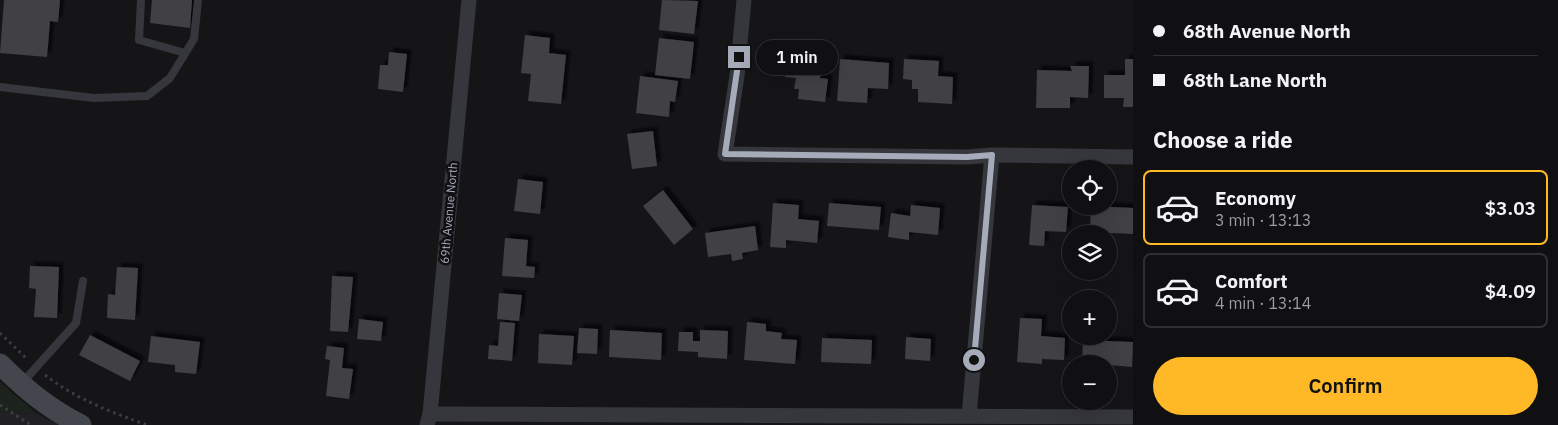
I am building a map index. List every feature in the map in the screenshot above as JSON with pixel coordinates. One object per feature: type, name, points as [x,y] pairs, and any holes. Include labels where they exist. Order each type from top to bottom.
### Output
[{"type":"street","name":"69th Avenue North","points":[[429,419],[469,0]]},
{"type":"street","points":[[744,0],[737,76],[725,154],[967,157],[992,155],[1133,156]]},
{"type":"street","points":[[970,416],[992,155]]},
{"type":"street","points":[[0,364],[20,384],[60,415],[81,425]]},
{"type":"street","points":[[429,419],[1133,417]]},
{"type":"lane","points":[[141,0],[139,40],[185,53]]},
{"type":"lane","points":[[0,87],[94,98],[148,96],[170,78],[194,39],[198,0]]},
{"type":"lane","points":[[20,384],[76,323],[83,281]]},
{"type":"path","points":[[0,333],[62,388],[89,402],[147,425]]},
{"type":"path","points":[[0,405],[31,425]]},
{"type":"shaded area","points":[[0,382],[37,414],[0,412]]},
{"type":"shaded area","points":[[0,412],[37,414],[59,425],[0,425]]},
{"type":"building","points":[[4,0],[60,0],[58,22],[50,21],[47,57],[0,53]]},
{"type":"building","points":[[152,0],[192,0],[190,28],[150,23]]},
{"type":"building","points":[[662,0],[698,1],[694,34],[659,30]]},
{"type":"building","points":[[525,35],[550,38],[549,53],[566,55],[561,104],[528,101],[531,74],[521,73]]},
{"type":"building","points":[[659,38],[694,42],[690,79],[655,75]]},
{"type":"building","points":[[389,52],[407,54],[403,92],[378,89],[380,65],[388,65]]},
{"type":"building","points":[[788,52],[822,56],[820,78],[828,79],[825,102],[798,99],[799,89],[794,89],[796,78],[785,77]]},
{"type":"building","points":[[840,59],[889,63],[888,89],[868,88],[867,103],[837,101]]},
{"type":"building","points":[[904,59],[939,61],[938,76],[953,77],[952,104],[918,102],[918,89],[912,89],[912,80],[903,79]]},
{"type":"building","points":[[1125,59],[1133,59],[1133,107],[1123,107],[1124,98],[1104,98],[1104,75],[1125,75]]},
{"type":"building","points":[[1070,66],[1089,66],[1088,98],[1070,97],[1070,108],[1036,108],[1037,70],[1072,71]]},
{"type":"building","points":[[640,76],[678,81],[675,102],[670,101],[669,117],[636,113]]},
{"type":"building","points":[[653,131],[657,166],[632,169],[627,134]]},
{"type":"building","points":[[518,179],[543,182],[540,214],[514,211]]},
{"type":"building","points":[[663,190],[693,229],[674,245],[643,206]]},
{"type":"building","points":[[773,203],[799,205],[798,219],[819,221],[817,243],[786,240],[786,248],[770,247]]},
{"type":"building","points":[[829,203],[881,207],[879,230],[827,226]]},
{"type":"building","points":[[911,205],[940,208],[938,235],[909,232],[909,240],[888,237],[891,213],[910,216]]},
{"type":"building","points":[[1032,205],[1062,207],[1062,215],[1067,215],[1067,225],[1062,225],[1062,232],[1045,231],[1044,246],[1029,245]]},
{"type":"building","points":[[1117,207],[1133,208],[1133,234],[1117,233],[1117,225],[1090,225],[1091,215],[1117,215]]},
{"type":"building","points":[[755,226],[758,250],[742,253],[743,259],[732,261],[731,254],[708,257],[705,233]]},
{"type":"building","points":[[505,238],[528,240],[526,266],[535,267],[534,278],[502,276]]},
{"type":"building","points":[[30,266],[59,267],[57,318],[34,317],[36,289],[29,288]]},
{"type":"building","points":[[117,267],[138,268],[135,320],[107,318],[108,294],[115,295]]},
{"type":"building","points":[[332,276],[353,277],[348,332],[330,331]]},
{"type":"building","points":[[499,293],[522,295],[519,321],[497,319]]},
{"type":"building","points":[[1020,318],[1042,319],[1041,336],[1062,338],[1062,345],[1065,345],[1062,360],[1042,359],[1042,364],[1017,362]]},
{"type":"building","points":[[359,319],[383,322],[381,341],[357,339]]},
{"type":"building","points":[[500,322],[515,323],[512,361],[488,359],[489,345],[498,346]]},
{"type":"building","points":[[747,322],[766,324],[766,331],[782,333],[781,339],[797,340],[795,364],[744,360]]},
{"type":"building","points":[[579,328],[598,329],[597,354],[577,353]]},
{"type":"building","points":[[610,330],[662,333],[661,360],[609,357]]},
{"type":"building","points":[[700,330],[728,331],[727,359],[698,357],[698,352],[678,351],[679,332],[693,332],[693,341],[700,341]]},
{"type":"building","points":[[539,334],[574,336],[572,365],[538,363]]},
{"type":"building","points":[[90,335],[140,361],[130,381],[79,355]]},
{"type":"building","points":[[151,336],[200,342],[196,374],[175,372],[175,365],[148,362]]},
{"type":"building","points":[[906,337],[931,339],[930,361],[905,359]]},
{"type":"building","points":[[822,338],[872,340],[871,364],[821,362]]},
{"type":"building","points":[[1117,341],[1133,342],[1132,367],[1117,366],[1117,355],[1082,355],[1083,345],[1117,345]]},
{"type":"building","points":[[327,346],[344,348],[342,368],[353,369],[349,399],[326,396],[330,360],[325,359]]},
{"type":"route","points":[[739,57],[725,154],[967,157],[992,155],[974,360]]}]
